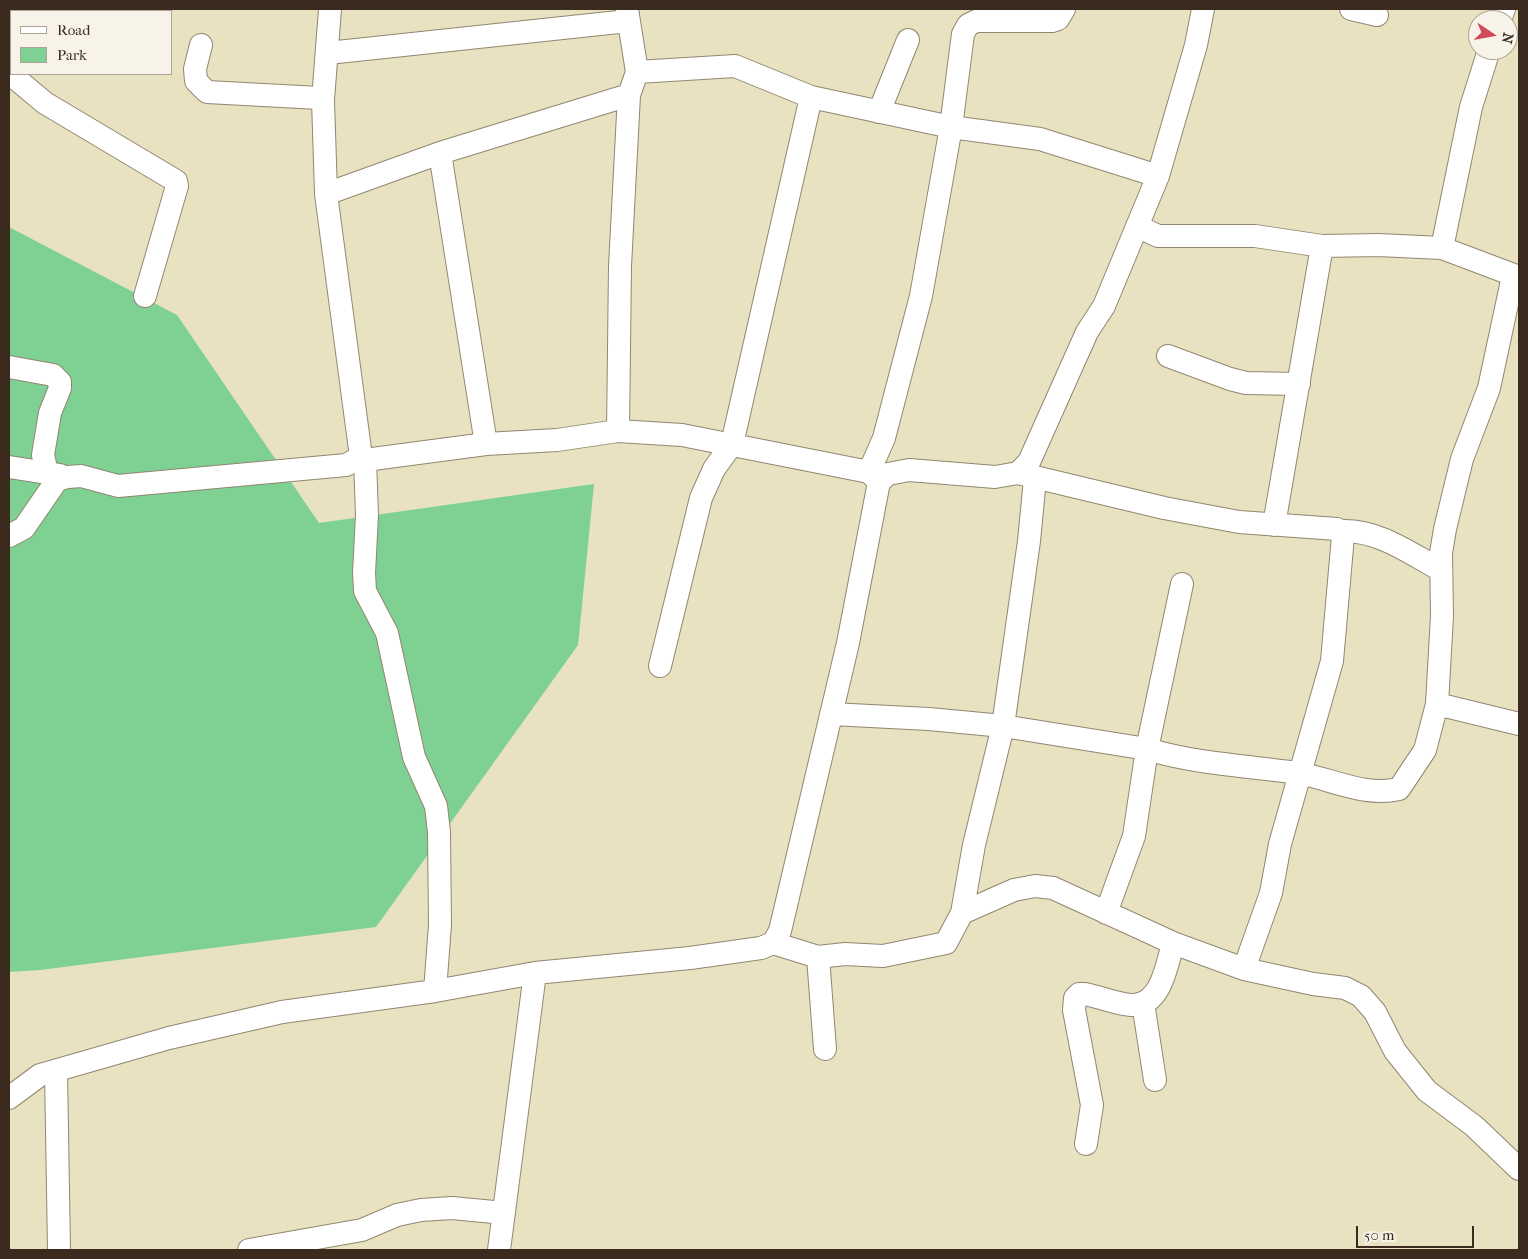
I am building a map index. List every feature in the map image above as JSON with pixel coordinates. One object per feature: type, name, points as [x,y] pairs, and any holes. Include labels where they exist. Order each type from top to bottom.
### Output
[{"type":"street","points":[[330,9],[328,53],[322,100],[326,194],[363,459],[367,515],[365,591],[387,633],[414,757],[436,806],[440,832],[440,925],[434,991]]},
{"type":"street","points":[[9,1098],[40,1075],[169,1038],[282,1012],[434,991],[535,973],[690,958],[761,948],[773,943],[780,931],[831,714],[874,477],[921,296],[951,127],[963,34],[968,25],[976,21],[1052,21],[1058,18],[1064,9]]},
{"type":"street","points":[[773,943],[818,957],[845,954],[883,956],[946,942],[962,913],[974,845],[1003,726],[1029,542],[1026,476],[1028,462],[1087,332],[1104,306],[1158,176],[1196,45],[1203,9]]},
{"type":"street","points":[[1351,9],[1377,15]]},
{"type":"street","points":[[328,53],[628,15],[637,72],[629,95],[620,266],[618,431]]},
{"type":"street","points":[[879,112],[908,40]]},
{"type":"street","points":[[201,45],[195,69],[196,80],[207,92],[319,98],[322,100]]},
{"type":"street","points":[[1442,248],[1471,107],[1485,60]]},
{"type":"street","points":[[637,72],[735,66],[811,97],[951,127],[1040,139],[1158,176]]},
{"type":"street","points":[[11,75],[45,103],[176,181],[177,186],[145,296]]},
{"type":"street","points":[[326,194],[440,153],[629,95]]},
{"type":"street","points":[[660,666],[701,498],[714,469],[732,444],[811,97]]},
{"type":"street","points":[[440,153],[486,444]]},
{"type":"street","points":[[831,714],[929,719],[1003,726],[1147,749],[1162,754],[1236,766],[1300,774],[1370,791],[1386,792],[1399,789],[1425,750],[1437,704],[1442,616],[1441,570],[1447,520],[1462,459],[1489,388],[1516,277],[1442,248],[1378,245],[1322,246],[1255,236],[1158,236],[1137,226]]},
{"type":"street","points":[[1274,525],[1322,246]]},
{"type":"street","points":[[1168,356],[1238,381],[1299,384]]},
{"type":"street","points":[[9,367],[53,374],[60,382],[43,455],[57,475],[57,480],[24,528],[9,536]]},
{"type":"street","points":[[9,467],[57,475],[80,476],[118,486],[346,465],[363,459],[486,444],[557,440],[618,431],[682,434],[874,477],[909,470],[996,477],[1026,476],[1164,508],[1239,522],[1353,531],[1387,538],[1441,570]]},
{"type":"street","points":[[1244,969],[1270,893],[1280,844],[1332,661],[1342,531]]},
{"type":"street","points":[[1106,913],[1134,836],[1147,749],[1182,584]]},
{"type":"street","points":[[1437,704],[1519,724]]},
{"type":"street","points":[[962,913],[1014,890],[1034,886],[1053,888],[1173,943],[1244,969],[1313,984],[1345,988],[1361,996],[1375,1012],[1395,1051],[1427,1091],[1474,1126],[1519,1169]]},
{"type":"street","points":[[1086,1144],[1092,1105],[1074,1010],[1075,998],[1079,994],[1086,994],[1132,1005],[1150,1000],[1158,991],[1173,943]]},
{"type":"street","points":[[818,957],[825,1049]]},
{"type":"street","points":[[499,1250],[535,973]]},
{"type":"street","points":[[1143,1003],[1155,1080]]},
{"type":"street","points":[[56,1071],[59,1250]]},
{"type":"street","points":[[249,1250],[362,1230],[397,1215],[421,1210],[452,1208],[504,1213]]},
{"type":"green space","points":[[9,227],[177,315],[319,523],[594,484],[578,645],[376,927],[40,970],[9,972]]}]
